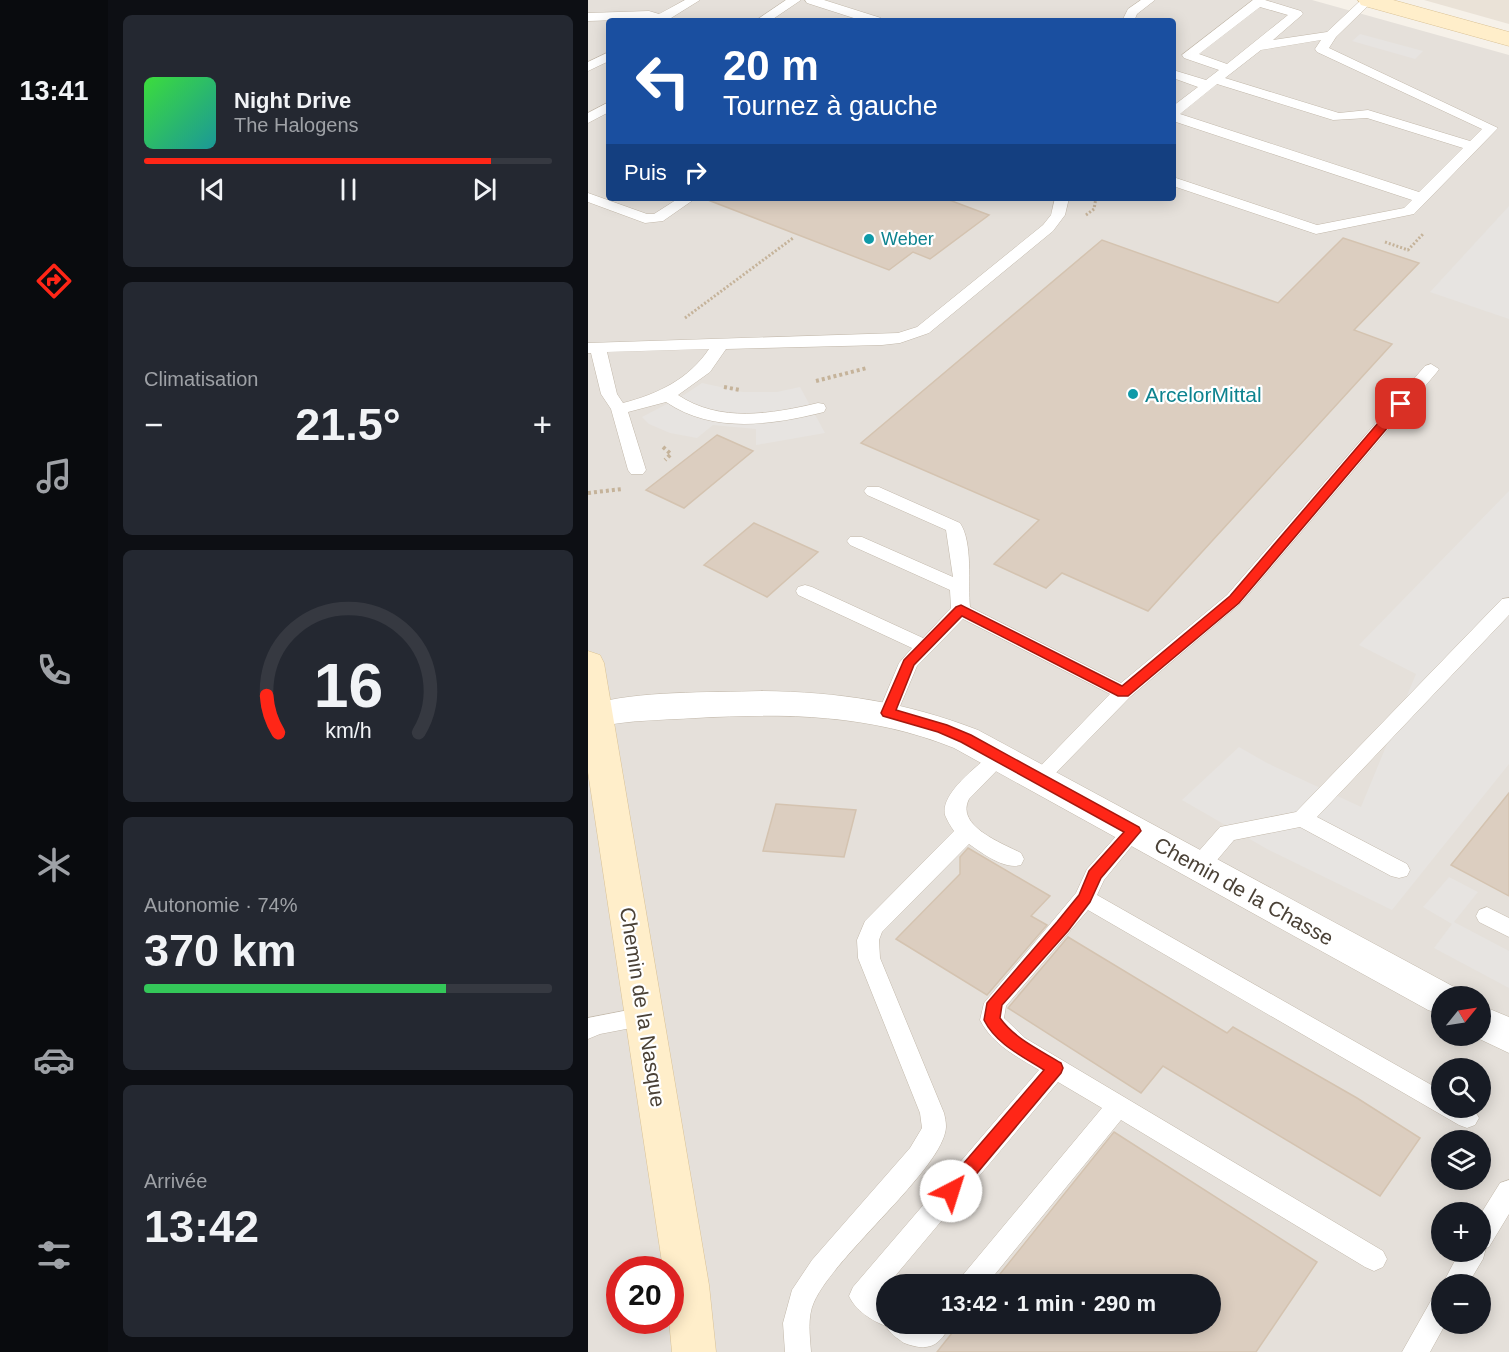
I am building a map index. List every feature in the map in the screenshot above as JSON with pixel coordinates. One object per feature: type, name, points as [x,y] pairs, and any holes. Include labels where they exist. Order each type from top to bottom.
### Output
[{"type":"street","points":[[1369,0],[1509,39]]},
{"type":"street","name":"Chemin de la Nasque","points":[[588,663],[594,729],[644,1017],[687,1285],[694,1352]]},
{"type":"street","name":"Chemin de la Chasse","points":[[594,729],[620,710],[766,701],[888,713],[942,729],[1431,993]]},
{"type":"street","points":[[1491,1027],[1509,1036]]},
{"type":"lane","points":[[664,18],[694,0]]},
{"type":"lane","points":[[766,18],[795,0]]},
{"type":"lane","points":[[811,0],[865,18]]},
{"type":"lane","points":[[1129,18],[1132,12],[1149,0]]},
{"type":"lane","points":[[1176,182],[1316,230],[1409,211],[1491,128],[1322,49],[1331,35],[1369,0]]},
{"type":"lane","points":[[1176,109],[1297,14],[1258,2],[1189,55],[1227,68]]},
{"type":"lane","points":[[588,17],[649,15],[656,18]]},
{"type":"lane","points":[[1258,46],[1331,35]]},
{"type":"lane","points":[[588,67],[606,54]]},
{"type":"lane","points":[[1176,75],[1338,117],[1368,114],[1473,147]]},
{"type":"lane","points":[[588,119],[606,108]]},
{"type":"lane","points":[[1176,110],[1422,198]]},
{"type":"lane","points":[[588,197],[652,220],[684,201]]},
{"type":"lane","points":[[637,470],[619,409],[609,394],[593,347],[882,340],[916,334],[1048,228],[1058,215],[1061,201]]},
{"type":"lane","points":[[619,409],[667,394],[704,369],[721,344]]},
{"type":"lane","points":[[1038,779],[1123,692],[1234,599],[1431,369]]},
{"type":"lane","points":[[667,394],[677,404],[691,410],[722,416],[769,418],[818,408]]},
{"type":"lane","points":[[873,491],[954,528],[962,577],[958,587],[961,610]]},
{"type":"lane","points":[[856,541],[958,587]]},
{"type":"lane","points":[[805,591],[924,646]]},
{"type":"lane","points":[[1199,866],[1227,833],[1302,819],[1509,604]]},
{"type":"lane","points":[[961,610],[1123,692]]},
{"type":"lane","points":[[888,713],[909,663],[961,610]]},
{"type":"lane","points":[[999,758],[956,800],[955,818],[968,831],[1013,859]]},
{"type":"lane","points":[[1302,819],[1399,870]]},
{"type":"lane","points":[[798,1352],[796,1323],[801,1299],[820,1268],[919,1156],[934,1128],[928,1099],[873,969],[868,940],[873,927],[968,831]]},
{"type":"lane","points":[[1134,831],[1095,875],[1085,898],[995,1003],[992,1020],[1001,1032],[1017,1045],[1374,1259]]},
{"type":"lane","points":[[1085,898],[1431,1097]]},
{"type":"lane","points":[[1487,916],[1509,928]]},
{"type":"lane","points":[[591,1026],[644,1017]]},
{"type":"lane","points":[[881,1274],[1055,1068]]},
{"type":"lane","points":[[979,1274],[1118,1106]]},
{"type":"lane","points":[[1491,1221],[1509,1191]]},
{"type":"lane","points":[[876,1279],[862,1296],[876,1306]]},
{"type":"lane","points":[[1415,1352],[1431,1325]]},
{"type":"lane","points":[[913,1334],[923,1341],[929,1334]]},
{"type":"shaded area","points":[[588,0],[1312,0],[1509,55],[1509,1352],[588,1352]]},
{"type":"shaded area","points":[[1424,0],[1509,0],[1509,24]]},
{"type":"shaded area","points":[[1360,34],[1423,51],[1415,59],[1352,41]]},
{"type":"shaded area","points":[[1509,206],[1509,319],[1430,292]]},
{"type":"shaded area","points":[[702,383],[743,392],[777,392],[800,387],[825,433],[756,445],[756,429],[713,425],[697,438],[670,433],[649,424],[642,417]]},
{"type":"shaded area","points":[[1509,491],[1509,764],[1392,910],[1267,849],[1182,800],[1239,747],[1267,763],[1361,807],[1416,674],[1359,645]]},
{"type":"shaded area","points":[[1449,877],[1478,892],[1454,922],[1509,951],[1509,988],[1434,948],[1452,924],[1423,907]]},
{"type":"building","name":"Weber","points":[[711,201],[952,201],[989,215],[930,259],[913,252],[889,270]]},
{"type":"building","name":"ArcelorMittal","points":[[1343,238],[1419,263],[1354,330],[1392,344],[1148,611],[1062,573],[1046,588],[994,564],[1039,520],[861,443],[1102,240],[1278,303]]},
{"type":"building","points":[[717,435],[753,451],[684,508],[646,490]]},
{"type":"building","points":[[754,523],[818,552],[767,597],[704,565]]},
{"type":"building","points":[[1509,793],[1509,896],[1451,865]]},
{"type":"building","points":[[776,804],[856,810],[844,857],[763,851]]},
{"type":"building","points":[[968,848],[1050,896],[1031,916],[1047,925],[987,995],[896,939],[960,874],[960,857]]},
{"type":"building","points":[[1068,937],[1227,1033],[1233,1027],[1357,1098],[1420,1138],[1380,1196],[1163,1066],[1141,1093],[1008,1008]]},
{"type":"building","points":[[1114,1132],[1317,1262],[1256,1352],[937,1352],[951,1334],[1221,1334],[1221,1274],[1000,1274]]},
{"type":"place","name":"Weber","points":[[869,239]]},
{"type":"place","name":"ArcelorMittal","points":[[1133,394]]},
{"type":"route","points":[[951,1191],[1055,1068],[1017,1045],[1001,1032],[992,1020],[995,1003],[1062,927],[1085,898],[1095,875],[1134,831],[966,739],[907,717],[888,713],[909,663],[961,610],[1123,692],[1234,599],[1401,404]]}]
